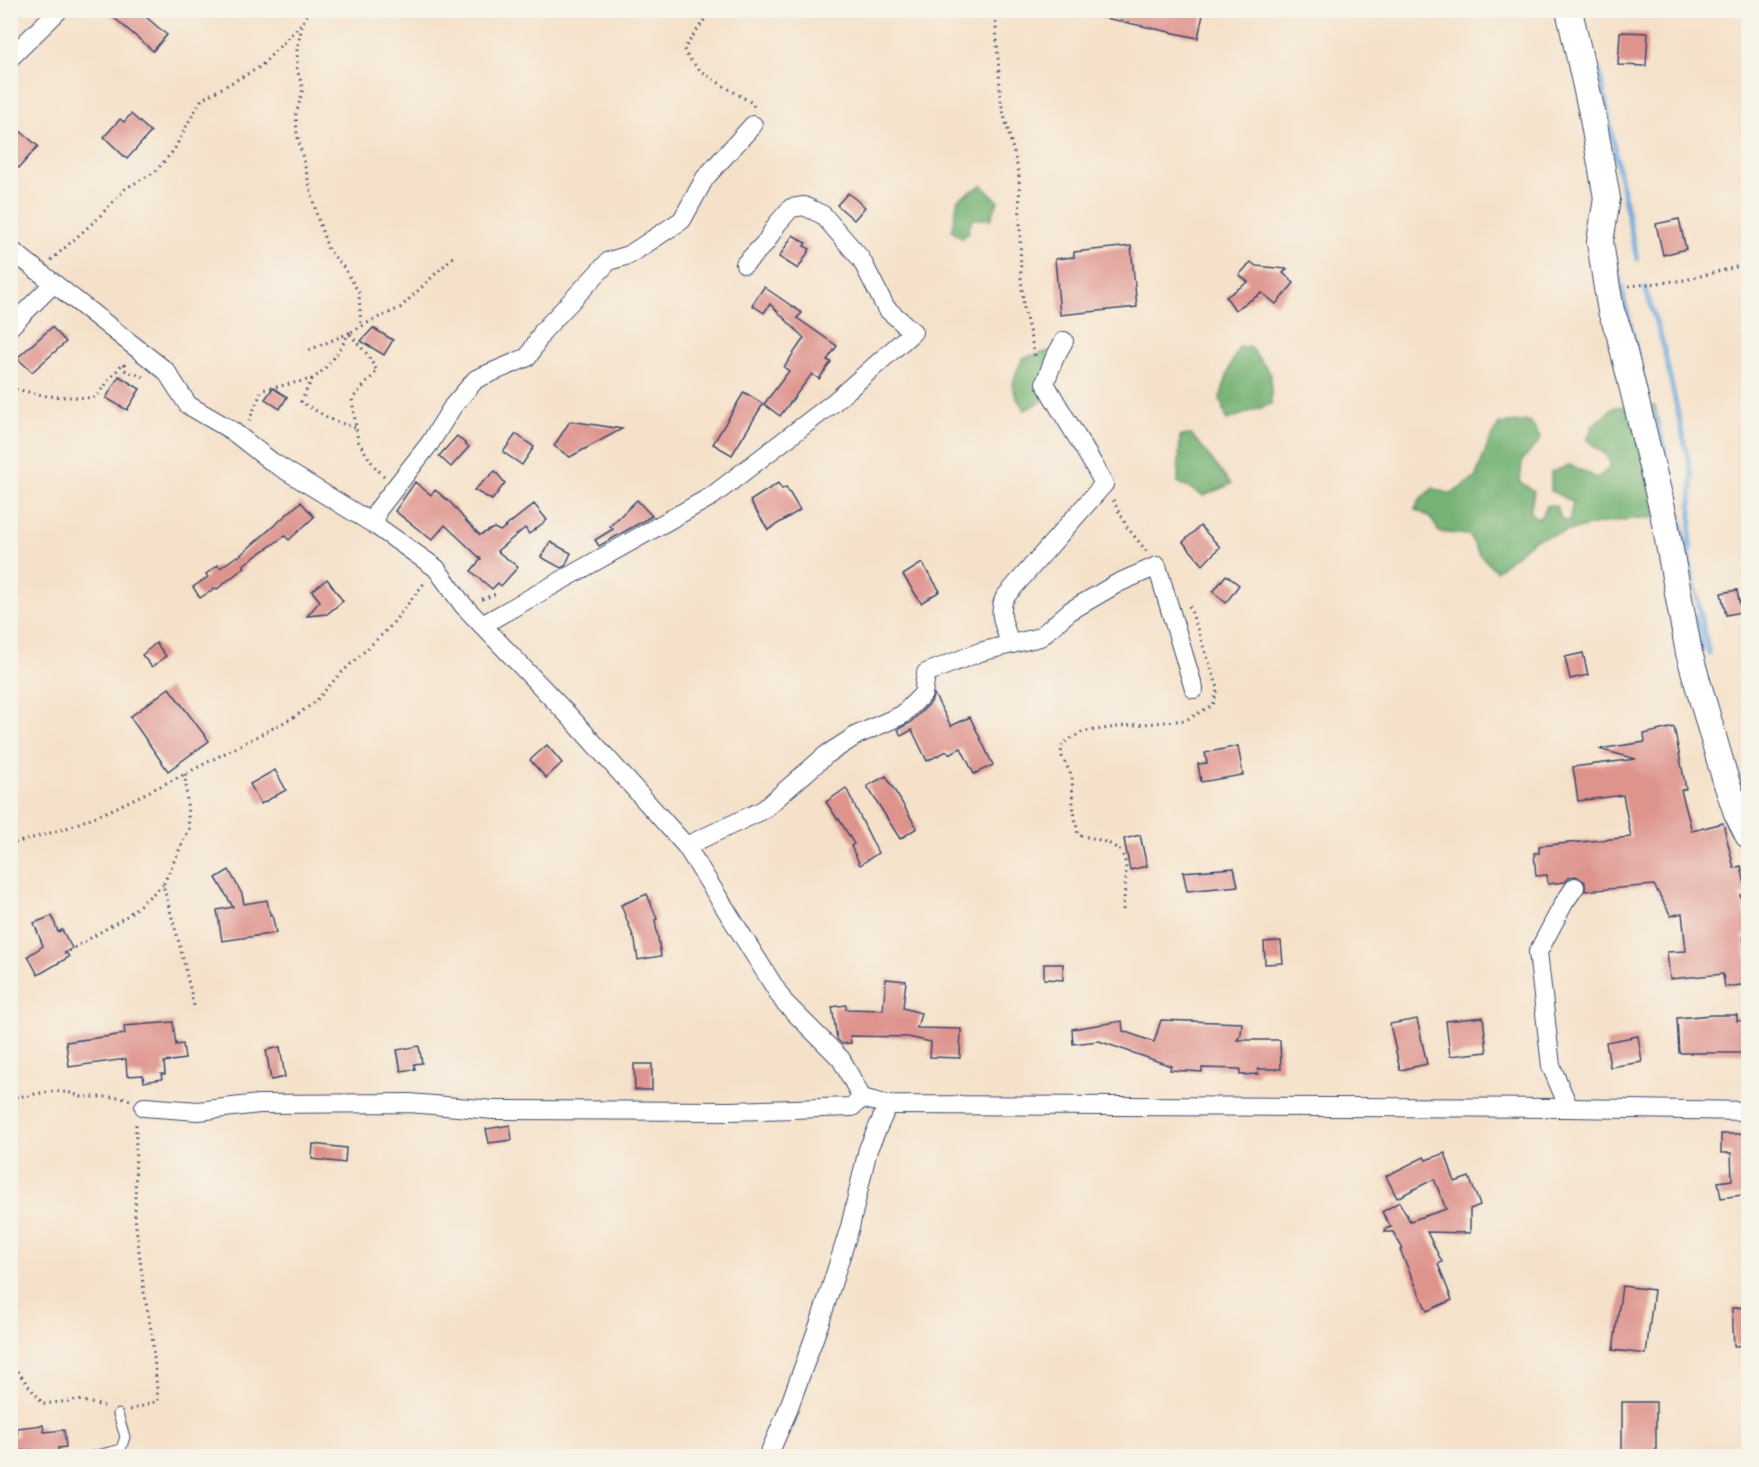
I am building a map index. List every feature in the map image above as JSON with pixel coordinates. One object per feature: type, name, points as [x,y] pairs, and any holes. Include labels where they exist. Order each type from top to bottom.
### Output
[{"type":"street","points":[[10,58],[59,10]]},
{"type":"street","points":[[1569,10],[1607,198],[1600,242],[1607,288],[1661,501],[1689,653],[1728,789],[1749,835]]},
{"type":"street","points":[[375,525],[376,511],[430,443],[453,406],[476,379],[528,357],[543,332],[609,261],[629,255],[682,220],[705,178],[753,125]]},
{"type":"street","points":[[482,625],[712,495],[833,403],[913,332],[886,308],[861,259],[823,215],[804,206],[791,208],[777,224],[766,242],[745,264]]},
{"type":"street","points":[[10,249],[166,371],[188,405],[231,430],[272,462],[375,525],[436,568],[464,605],[572,719],[686,846],[784,1002],[841,1059],[862,1098],[888,1105],[1749,1111]]},
{"type":"street","points":[[10,327],[54,283]]},
{"type":"street","points":[[1010,643],[1001,614],[1001,605],[1005,597],[1104,484],[1045,383],[1054,358],[1064,340]]},
{"type":"street","points":[[686,846],[763,810],[826,755],[857,735],[902,715],[923,694],[926,673],[980,652],[1040,637],[1070,611],[1118,583],[1157,566],[1194,690]]},
{"type":"street","points":[[1569,1108],[1551,1066],[1538,952],[1575,887]]},
{"type":"street","points":[[144,1107],[198,1111],[259,1104],[410,1103],[494,1110],[730,1111],[852,1107],[862,1098]]},
{"type":"street","points":[[768,1456],[786,1415],[821,1319],[850,1227],[868,1149],[888,1105]]},
{"type":"lane","points":[[93,1456],[121,1449],[126,1437],[118,1414]]},
{"type":"path","points":[[39,271],[97,219],[126,188],[155,172],[174,150],[202,99],[260,67],[303,22],[310,10]]},
{"type":"path","points":[[711,10],[684,49],[686,55],[701,70],[752,103],[755,111],[753,125]]},
{"type":"path","points":[[995,10],[1000,103],[1019,173],[1021,278],[1024,309],[1036,358],[1045,383]]},
{"type":"path","points":[[303,22],[297,49],[297,69],[303,89],[296,114],[297,134],[317,216],[328,249],[345,269],[359,292],[361,326]]},
{"type":"path","points":[[307,351],[400,308],[455,255]]},
{"type":"path","points":[[1607,288],[1685,280],[1749,266]]},
{"type":"path","points":[[231,430],[249,422],[262,390],[312,379],[318,375],[339,352],[349,333]]},
{"type":"path","points":[[349,333],[367,354],[377,371],[352,399],[358,441],[374,466],[395,488]]},
{"type":"path","points":[[10,388],[47,396],[95,398],[123,363]]},
{"type":"path","points":[[312,379],[301,402],[334,421],[357,429]]},
{"type":"path","points":[[1104,484],[1127,527],[1157,566]]},
{"type":"path","points":[[15,843],[64,829],[111,810],[296,716],[316,701],[337,677],[389,628],[436,568]]},
{"type":"path","points":[[1123,910],[1127,862],[1117,846],[1096,838],[1078,835],[1073,805],[1072,776],[1061,755],[1062,744],[1082,732],[1186,720],[1213,705],[1218,688],[1185,594]]},
{"type":"path","points":[[64,954],[127,916],[163,885],[189,829],[185,774]]},
{"type":"path","points":[[163,885],[195,1010]]},
{"type":"path","points":[[10,1098],[54,1091],[82,1097],[121,1097],[144,1107],[135,1125],[135,1218],[152,1335],[158,1401],[118,1414],[105,1405],[78,1400],[43,1404],[10,1362]]},
{"type":"green space","points":[[982,185],[998,201],[991,219],[972,219],[968,233],[962,238],[952,230],[958,199]]},
{"type":"green space","points":[[1249,346],[1271,374],[1271,404],[1227,420],[1220,398],[1239,347]]},
{"type":"green space","points":[[1061,351],[1063,362],[1043,401],[1025,410],[1016,396],[1013,384],[1023,358]]},
{"type":"green space","points":[[1655,406],[1680,517],[1638,518],[1598,524],[1535,539],[1496,571],[1479,554],[1469,535],[1439,532],[1431,518],[1415,509],[1421,499],[1433,488],[1451,494],[1475,478],[1489,442],[1499,424],[1530,421],[1541,439],[1522,461],[1520,482],[1534,491],[1530,513],[1539,519],[1548,505],[1556,506],[1562,520],[1569,521],[1573,502],[1551,491],[1551,472],[1570,465],[1597,478],[1611,467],[1607,456],[1587,440],[1593,425],[1615,407]]},
{"type":"green space","points":[[1191,435],[1231,484],[1204,496],[1178,482],[1180,436]]},
{"type":"building","points":[[105,10],[138,10],[167,35],[153,51]]},
{"type":"building","points":[[1100,10],[1204,10],[1198,38],[1100,17]]},
{"type":"building","points":[[1620,32],[1648,33],[1646,66],[1618,65]]},
{"type":"building","points":[[131,114],[151,132],[127,159],[104,137],[120,119],[124,122]]},
{"type":"building","points":[[19,130],[38,146],[19,168],[10,160],[10,141]]},
{"type":"building","points":[[848,193],[865,207],[854,220],[837,205]]},
{"type":"building","points":[[1679,219],[1686,249],[1663,255],[1656,224]]},
{"type":"building","points":[[793,235],[806,243],[804,246],[810,249],[798,269],[779,257]]},
{"type":"building","points":[[1131,246],[1137,307],[1060,315],[1055,259],[1074,257],[1074,252]]},
{"type":"building","points":[[1251,262],[1256,266],[1287,269],[1283,273],[1294,283],[1276,304],[1262,293],[1235,310],[1226,297],[1248,282],[1239,275]]},
{"type":"building","points":[[764,287],[802,313],[797,318],[837,346],[827,360],[831,362],[819,379],[812,374],[780,416],[764,404],[789,371],[784,367],[804,338],[770,304],[764,313],[752,305]]},
{"type":"building","points":[[52,327],[66,342],[32,372],[17,358]]},
{"type":"building","points":[[373,328],[393,340],[384,355],[361,341]]},
{"type":"building","points":[[119,376],[140,389],[127,410],[106,398]]},
{"type":"building","points":[[273,388],[287,397],[280,409],[265,399]]},
{"type":"building","points":[[744,392],[763,404],[732,455],[713,444]]},
{"type":"building","points":[[570,421],[622,429],[570,457],[554,446]]},
{"type":"building","points":[[516,434],[534,447],[522,465],[503,452]]},
{"type":"building","points":[[457,436],[469,447],[451,467],[439,456]]},
{"type":"building","points":[[495,471],[505,483],[492,500],[474,490]]},
{"type":"building","points":[[415,482],[431,495],[435,490],[451,503],[480,535],[494,528],[500,531],[534,504],[547,520],[529,534],[525,528],[497,551],[518,567],[501,586],[498,583],[492,589],[471,571],[481,559],[445,525],[432,540],[395,511]]},
{"type":"building","points":[[778,483],[782,489],[786,487],[800,510],[768,530],[750,501]]},
{"type":"building","points":[[637,500],[652,516],[599,546],[595,540],[613,529],[610,526]]},
{"type":"building","points":[[301,502],[314,517],[289,540],[285,536],[243,565],[245,567],[217,589],[215,588],[200,598],[193,587],[208,577],[206,574],[218,565],[220,568],[238,557]]},
{"type":"building","points":[[1200,526],[1220,547],[1203,565],[1183,542]]},
{"type":"building","points":[[550,542],[571,553],[565,566],[561,568],[541,557]]},
{"type":"building","points":[[922,563],[940,591],[921,603],[903,575]]},
{"type":"building","points":[[1226,575],[1239,585],[1226,603],[1213,592]]},
{"type":"building","points":[[327,579],[343,601],[327,614],[307,616],[320,601],[312,591]]},
{"type":"building","points":[[1737,590],[1741,612],[1726,615],[1721,593]]},
{"type":"building","points":[[156,643],[166,656],[152,667],[142,655]]},
{"type":"building","points":[[1583,653],[1588,675],[1570,679],[1565,657]]},
{"type":"building","points":[[169,688],[209,741],[168,771],[130,717]]},
{"type":"building","points":[[934,694],[951,726],[970,717],[993,765],[974,774],[961,748],[949,754],[947,751],[927,761],[912,730],[901,736],[898,729],[910,723],[931,702]]},
{"type":"building","points":[[1674,727],[1686,789],[1681,790],[1692,831],[1723,823],[1734,868],[1741,866],[1747,893],[1740,895],[1749,927],[1749,933],[1743,935],[1746,959],[1749,959],[1749,984],[1725,987],[1723,974],[1670,979],[1667,952],[1686,951],[1682,913],[1671,916],[1654,885],[1585,891],[1585,882],[1576,876],[1570,877],[1565,882],[1548,884],[1547,875],[1536,876],[1534,853],[1539,853],[1539,846],[1631,837],[1623,795],[1578,801],[1573,767],[1636,759],[1599,749],[1645,742],[1644,734]]},
{"type":"building","points":[[547,745],[562,763],[546,778],[530,760]]},
{"type":"building","points":[[1238,746],[1243,775],[1201,782],[1198,764],[1207,763],[1205,753]]},
{"type":"building","points":[[275,770],[286,790],[261,804],[250,784]]},
{"type":"building","points":[[886,776],[917,828],[900,839],[867,786]]},
{"type":"building","points":[[846,788],[878,853],[860,865],[851,846],[854,844],[826,802]]},
{"type":"building","points":[[1140,835],[1147,866],[1130,870],[1124,839]]},
{"type":"building","points":[[1234,868],[1238,886],[1187,891],[1183,872]]},
{"type":"building","points":[[229,870],[242,894],[244,904],[267,900],[276,933],[222,941],[217,910],[233,907],[216,878]]},
{"type":"building","points":[[647,894],[657,919],[655,920],[661,956],[638,960],[635,941],[621,905]]},
{"type":"building","points":[[52,916],[58,932],[62,930],[72,948],[66,952],[69,957],[38,975],[28,956],[43,946],[34,923]]},
{"type":"building","points":[[1281,941],[1283,963],[1265,964],[1264,942]]},
{"type":"building","points":[[1044,964],[1063,964],[1063,980],[1044,979]]},
{"type":"building","points":[[886,979],[906,981],[903,1008],[921,1013],[917,1028],[961,1029],[960,1058],[930,1057],[931,1042],[908,1037],[850,1036],[851,1043],[842,1044],[837,1039],[832,1007],[846,1005],[846,1009],[883,1010]]},
{"type":"building","points":[[1737,1015],[1737,1021],[1749,1020],[1749,1053],[1679,1053],[1677,1018]]},
{"type":"building","points":[[1483,1017],[1487,1052],[1450,1056],[1446,1021]]},
{"type":"building","points":[[1417,1019],[1427,1064],[1400,1070],[1390,1024]]},
{"type":"building","points":[[1161,1020],[1242,1023],[1241,1034],[1237,1040],[1280,1040],[1281,1069],[1258,1069],[1258,1074],[1240,1075],[1240,1069],[1202,1068],[1202,1072],[1170,1070],[1171,1066],[1099,1041],[1073,1044],[1072,1029],[1122,1021],[1123,1031],[1154,1042]]},
{"type":"building","points":[[173,1022],[176,1045],[183,1044],[185,1059],[164,1062],[165,1074],[161,1074],[162,1079],[144,1082],[143,1075],[127,1076],[126,1059],[69,1067],[66,1042],[125,1034],[124,1026]]},
{"type":"building","points":[[1638,1036],[1642,1062],[1610,1067],[1606,1042]]},
{"type":"building","points":[[419,1046],[422,1063],[414,1064],[415,1069],[401,1071],[397,1050]]},
{"type":"building","points":[[280,1047],[285,1077],[271,1080],[266,1050]]},
{"type":"building","points":[[634,1064],[652,1064],[652,1090],[635,1090]]},
{"type":"building","points":[[510,1125],[512,1140],[489,1143],[486,1129]]},
{"type":"building","points":[[1721,1134],[1749,1134],[1749,1194],[1721,1198],[1718,1182],[1732,1180],[1731,1153],[1721,1153]]},
{"type":"building","points":[[313,1144],[346,1148],[345,1163],[312,1159]]},
{"type":"building","points":[[1445,1153],[1455,1182],[1469,1177],[1480,1205],[1470,1209],[1470,1233],[1427,1232],[1442,1262],[1438,1264],[1452,1300],[1427,1311],[1400,1250],[1403,1249],[1393,1232],[1385,1232],[1385,1229],[1391,1227],[1382,1212],[1399,1202],[1410,1221],[1446,1209],[1434,1179],[1397,1198],[1386,1176],[1424,1157],[1426,1160]]},
{"type":"building","points":[[1622,1286],[1654,1290],[1646,1354],[1613,1350]]},
{"type":"building","points":[[1749,1307],[1749,1345],[1734,1346],[1732,1308]]},
{"type":"building","points":[[1622,1402],[1656,1402],[1656,1456],[1622,1456]]},
{"type":"building","points":[[43,1425],[44,1432],[64,1430],[66,1447],[58,1448],[59,1456],[31,1456],[31,1450],[10,1452],[10,1437],[18,1436],[17,1428]]},
{"type":"waterway","points":[[1599,70],[1637,259]]},
{"type":"waterway","points":[[1616,265],[1645,387]]},
{"type":"waterway","points":[[1645,288],[1662,341],[1692,477],[1690,555]]},
{"type":"waterway","points":[[1651,411],[1662,438],[1709,654]]},
{"type":"waterway","points":[[1695,616],[1702,649]]},
{"type":"waterway","points":[[1734,766],[1748,807]]}]
